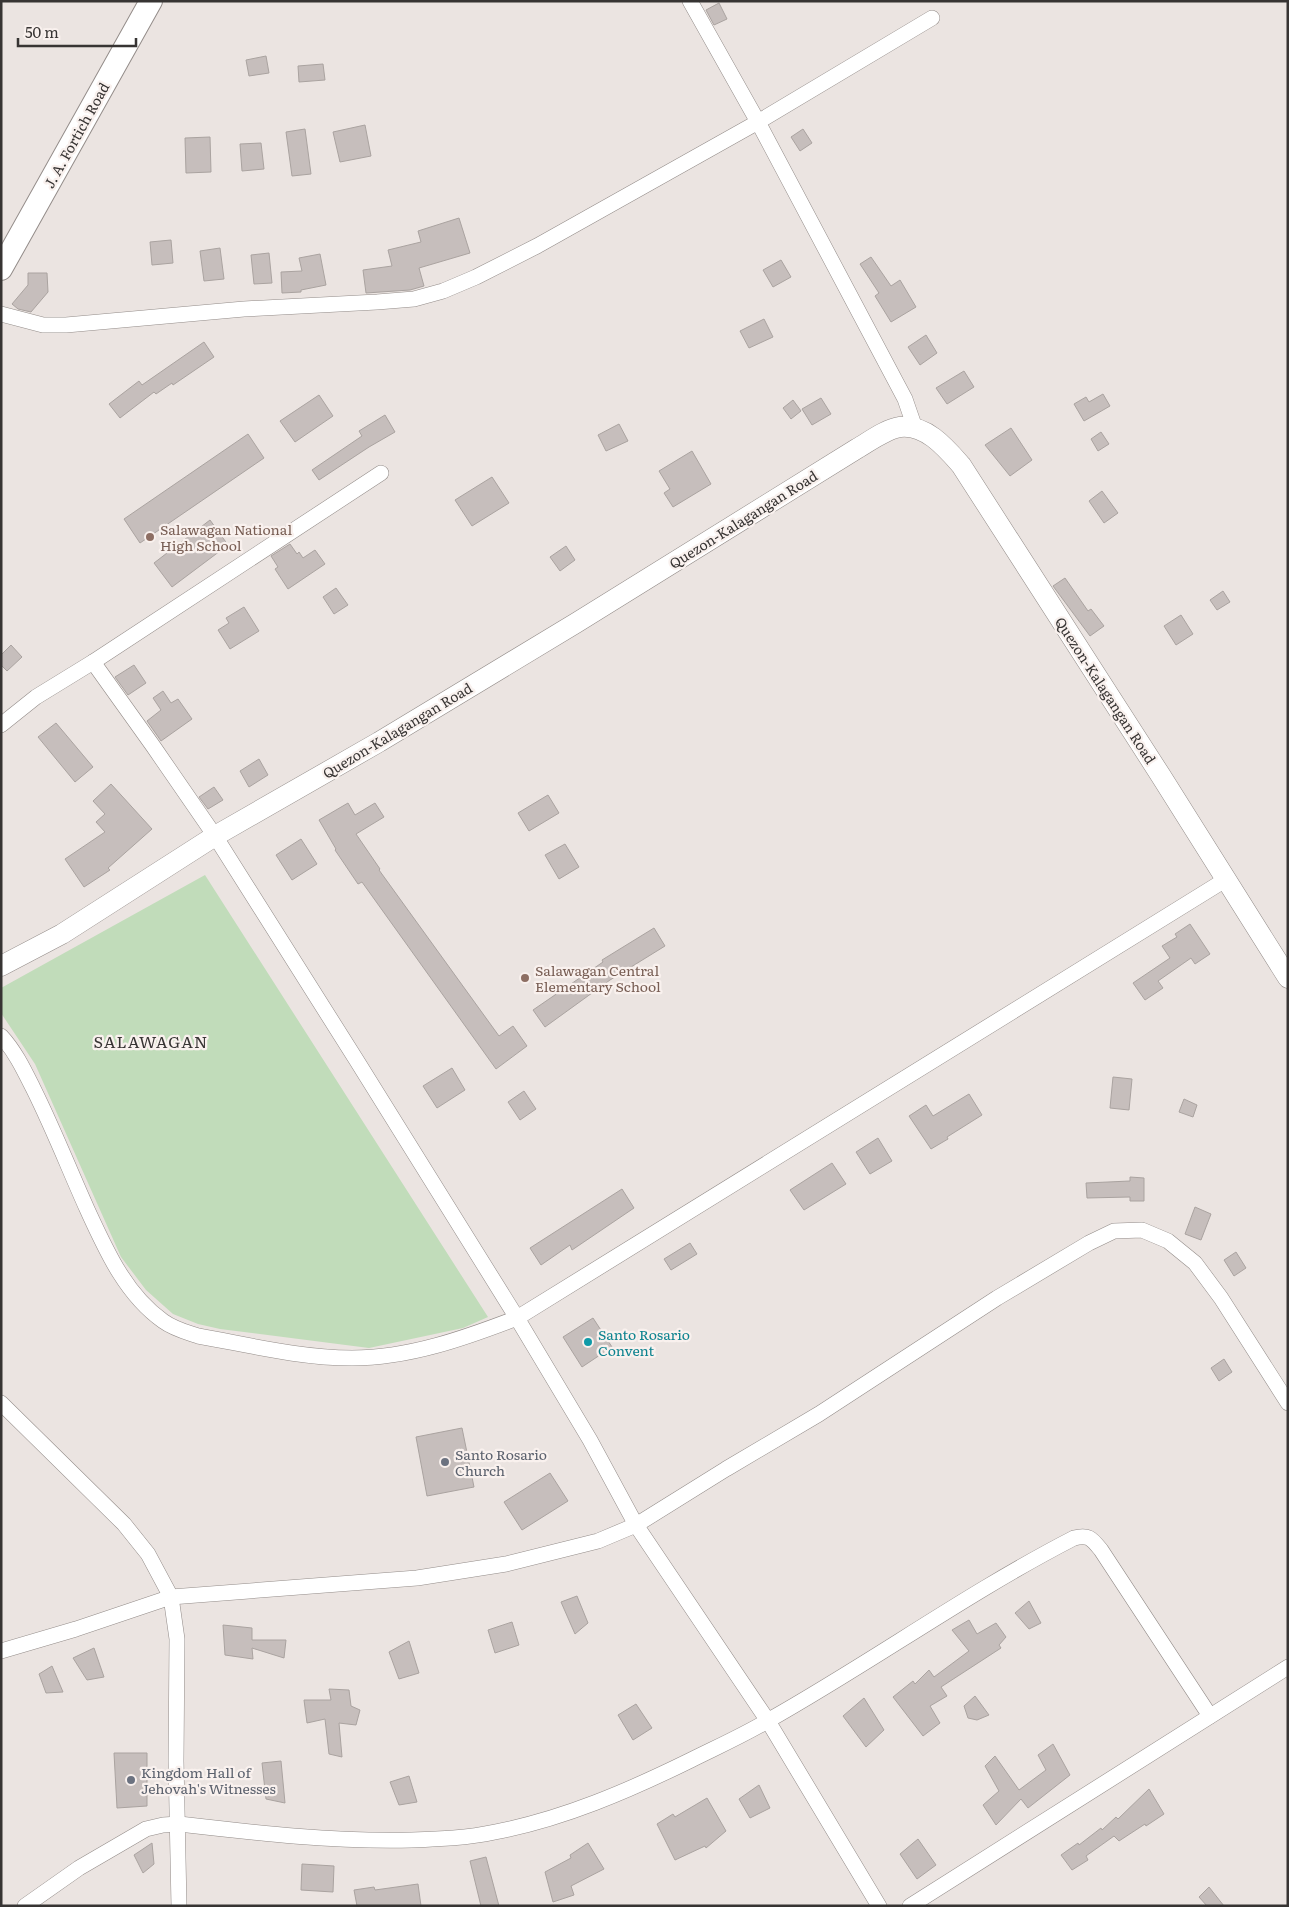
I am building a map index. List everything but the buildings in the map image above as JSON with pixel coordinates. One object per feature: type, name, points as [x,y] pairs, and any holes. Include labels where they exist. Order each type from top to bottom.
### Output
[{"type":"highway","name":"J. A. Fortich Road","points":[[1,269],[151,1]]},
{"type":"main road","name":"Quezon-Kalagangan Road","points":[[1,966],[62,934],[215,836],[387,738],[858,448],[899,427],[915,428],[944,445],[961,465],[1288,978]]},
{"type":"street","points":[[690,1],[758,122],[905,399],[915,428]]},
{"type":"street","points":[[1,314],[43,324],[66,325],[244,309],[414,299],[443,291],[476,277],[537,246],[758,122],[932,18]]},
{"type":"street","points":[[1,725],[36,697],[93,662],[381,473]]},
{"type":"street","points":[[93,662],[215,836],[517,1318],[590,1440],[636,1525],[768,1721],[879,1906]]},
{"type":"street","points":[[1,1036],[25,1072],[50,1120],[67,1164],[116,1268],[130,1288],[163,1321],[181,1331],[198,1336],[305,1355],[352,1358],[403,1352],[441,1344],[517,1318],[1225,880]]},
{"type":"street","points":[[1,1651],[76,1629],[172,1597],[416,1578],[506,1564],[598,1541],[636,1525],[726,1468],[820,1414],[997,1298],[1088,1243],[1114,1231],[1142,1230],[1168,1241],[1195,1263],[1221,1298],[1288,1403]]},
{"type":"street","points":[[1,1403],[124,1524],[148,1554],[172,1597],[177,1639],[176,1762],[179,1824],[179,1906]]},
{"type":"street","points":[[24,1906],[79,1868],[146,1828],[179,1824],[284,1836],[376,1841],[451,1838],[494,1832],[530,1824],[595,1803],[661,1774],[768,1721],[1013,1571],[1066,1542],[1084,1536],[1092,1539],[1101,1550],[1210,1716]]},
{"type":"street","points":[[910,1906],[1288,1668]]},
{"type":"green space","points":[[205,875],[488,1317],[463,1328],[369,1348],[220,1329],[198,1324],[173,1314],[146,1290],[121,1257],[35,1064],[1,1013],[1,988]]},
{"type":"place","name":"Salawagan National High School","points":[[150,537]]},
{"type":"place","name":"Salawagan Central Elementary School","points":[[525,978]]},
{"type":"place","name":"Santo Rosario Convent","points":[[588,1342]]},
{"type":"place","name":"Santo Rosario Church","points":[[445,1462]]},
{"type":"place","name":"Kingdom Hall of Jehovah's Witnesses","points":[[131,1780]]},
{"type":"district","name":"SALAWAGAN","points":[[151,1041]]}]
